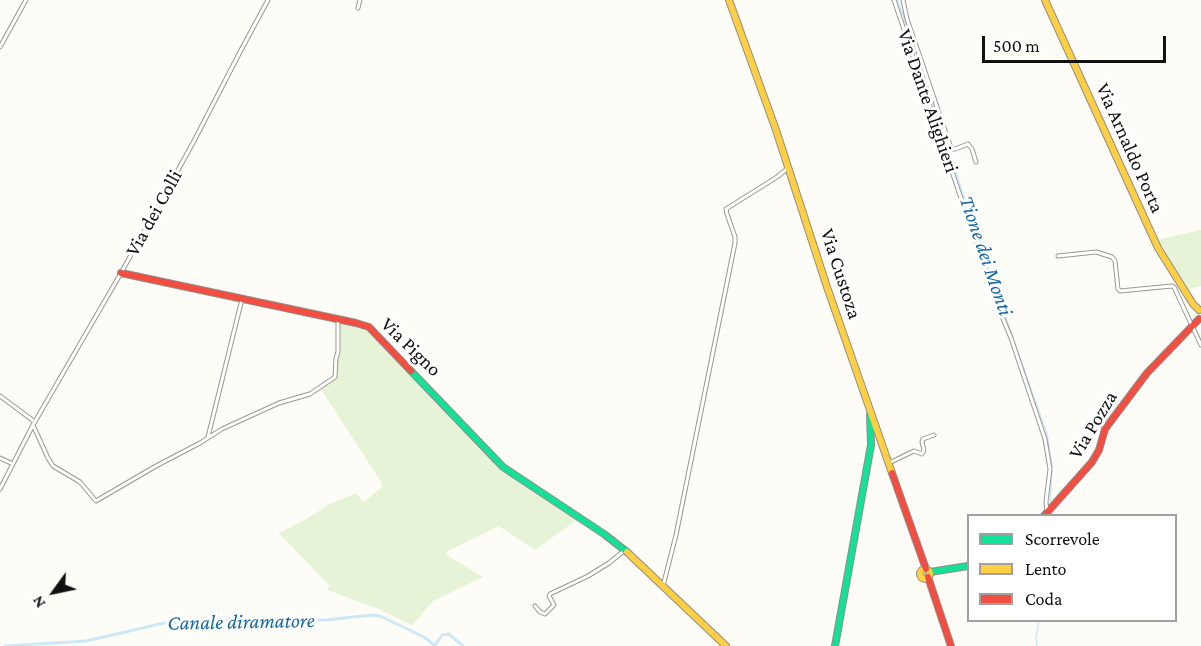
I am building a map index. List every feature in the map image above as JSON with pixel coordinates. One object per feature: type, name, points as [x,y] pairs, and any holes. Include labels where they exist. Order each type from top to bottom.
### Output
[{"type":"street","points":[[0,47],[26,0]]},
{"type":"street","name":"Via dei Colli","points":[[0,489],[34,424],[194,141],[268,0]]},
{"type":"street","points":[[358,8],[360,0]]},
{"type":"street","name":"Via Custoza","points":[[729,0],[789,167],[827,287],[926,573]]},
{"type":"street","name":"Via Dante Alighieri","points":[[894,0],[1044,439],[1050,469],[1046,502],[1048,510]]},
{"type":"street","name":"Via Arnaldo Porta","points":[[1046,0],[1158,248],[1196,315]]},
{"type":"street","points":[[903,2],[950,145],[953,149],[968,144],[976,162]]},
{"type":"street","points":[[663,586],[676,535],[735,243],[726,210],[789,167]]},
{"type":"street","points":[[1058,256],[1096,252],[1112,257],[1115,261],[1120,291],[1174,287],[1196,315],[1201,345]]},
{"type":"street","name":"Via Pigno","points":[[121,273],[369,327],[503,467],[625,550],[726,646]]},
{"type":"street","points":[[207,439],[242,299]]},
{"type":"street","name":"Via Pozza","points":[[1048,510],[1096,457],[1105,429],[1116,413],[1196,315]]},
{"type":"street","points":[[0,396],[34,424],[53,466],[80,482],[96,501],[222,429],[279,403],[310,394],[335,377],[338,319]]},
{"type":"street","points":[[835,646],[872,440],[867,401]]},
{"type":"street","points":[[872,440],[878,429]]},
{"type":"street","points":[[889,463],[914,451],[922,454],[924,450],[922,439],[934,435]]},
{"type":"street","points":[[872,440],[881,439]]},
{"type":"street","points":[[0,458],[13,464]]},
{"type":"street","points":[[535,606],[545,614],[554,605],[549,597],[550,594],[588,576],[625,550]]},
{"type":"street","points":[[951,646],[926,573],[967,566]]},
{"type":"green space","points":[[1201,230],[1201,286],[1189,289],[1186,288],[1156,240]]},
{"type":"green space","points":[[341,322],[368,329],[443,404],[495,463],[578,519],[535,550],[499,526],[448,551],[445,554],[483,577],[433,601],[412,625],[376,608],[327,590],[329,586],[326,582],[279,533],[328,505],[356,493],[364,502],[382,487],[321,389],[337,375],[338,324]]},
{"type":"waterway","name":"Tione dei Monti","points":[[898,0],[985,259],[1047,434],[1052,465],[1050,506]]},
{"type":"waterway","name":"Canale diramatore","points":[[5,646],[86,641],[164,623],[325,620],[373,615],[380,616],[424,637],[434,645],[442,635],[449,634],[463,646]]},
{"type":"waterway","name":"Tione dei Monti","points":[[1037,646],[1039,622]]},
{"type":"traffic: fast","points":[[411,371],[503,467],[604,534],[627,552]]},
{"type":"traffic: fast","points":[[835,646],[871,445],[870,415]]},
{"type":"traffic: fast","points":[[930,572],[967,566]]},
{"type":"traffic: slow","points":[[729,0],[776,130],[827,287],[892,473]]},
{"type":"traffic: slow","points":[[1045,0],[1158,248],[1199,310]]},
{"type":"traffic: slow","points":[[627,552],[726,646]]},
{"type":"traffic: slow","points":[[925,569],[930,574],[925,579],[920,574],[925,569]]},
{"type":"traffic: jam","points":[[121,273],[369,327],[411,371]]},
{"type":"traffic: jam","points":[[1046,514],[1092,462],[1099,450],[1105,429],[1147,373],[1199,319]]},
{"type":"traffic: jam","points":[[892,473],[926,569]]},
{"type":"traffic: jam","points":[[928,577],[951,646]]}]
